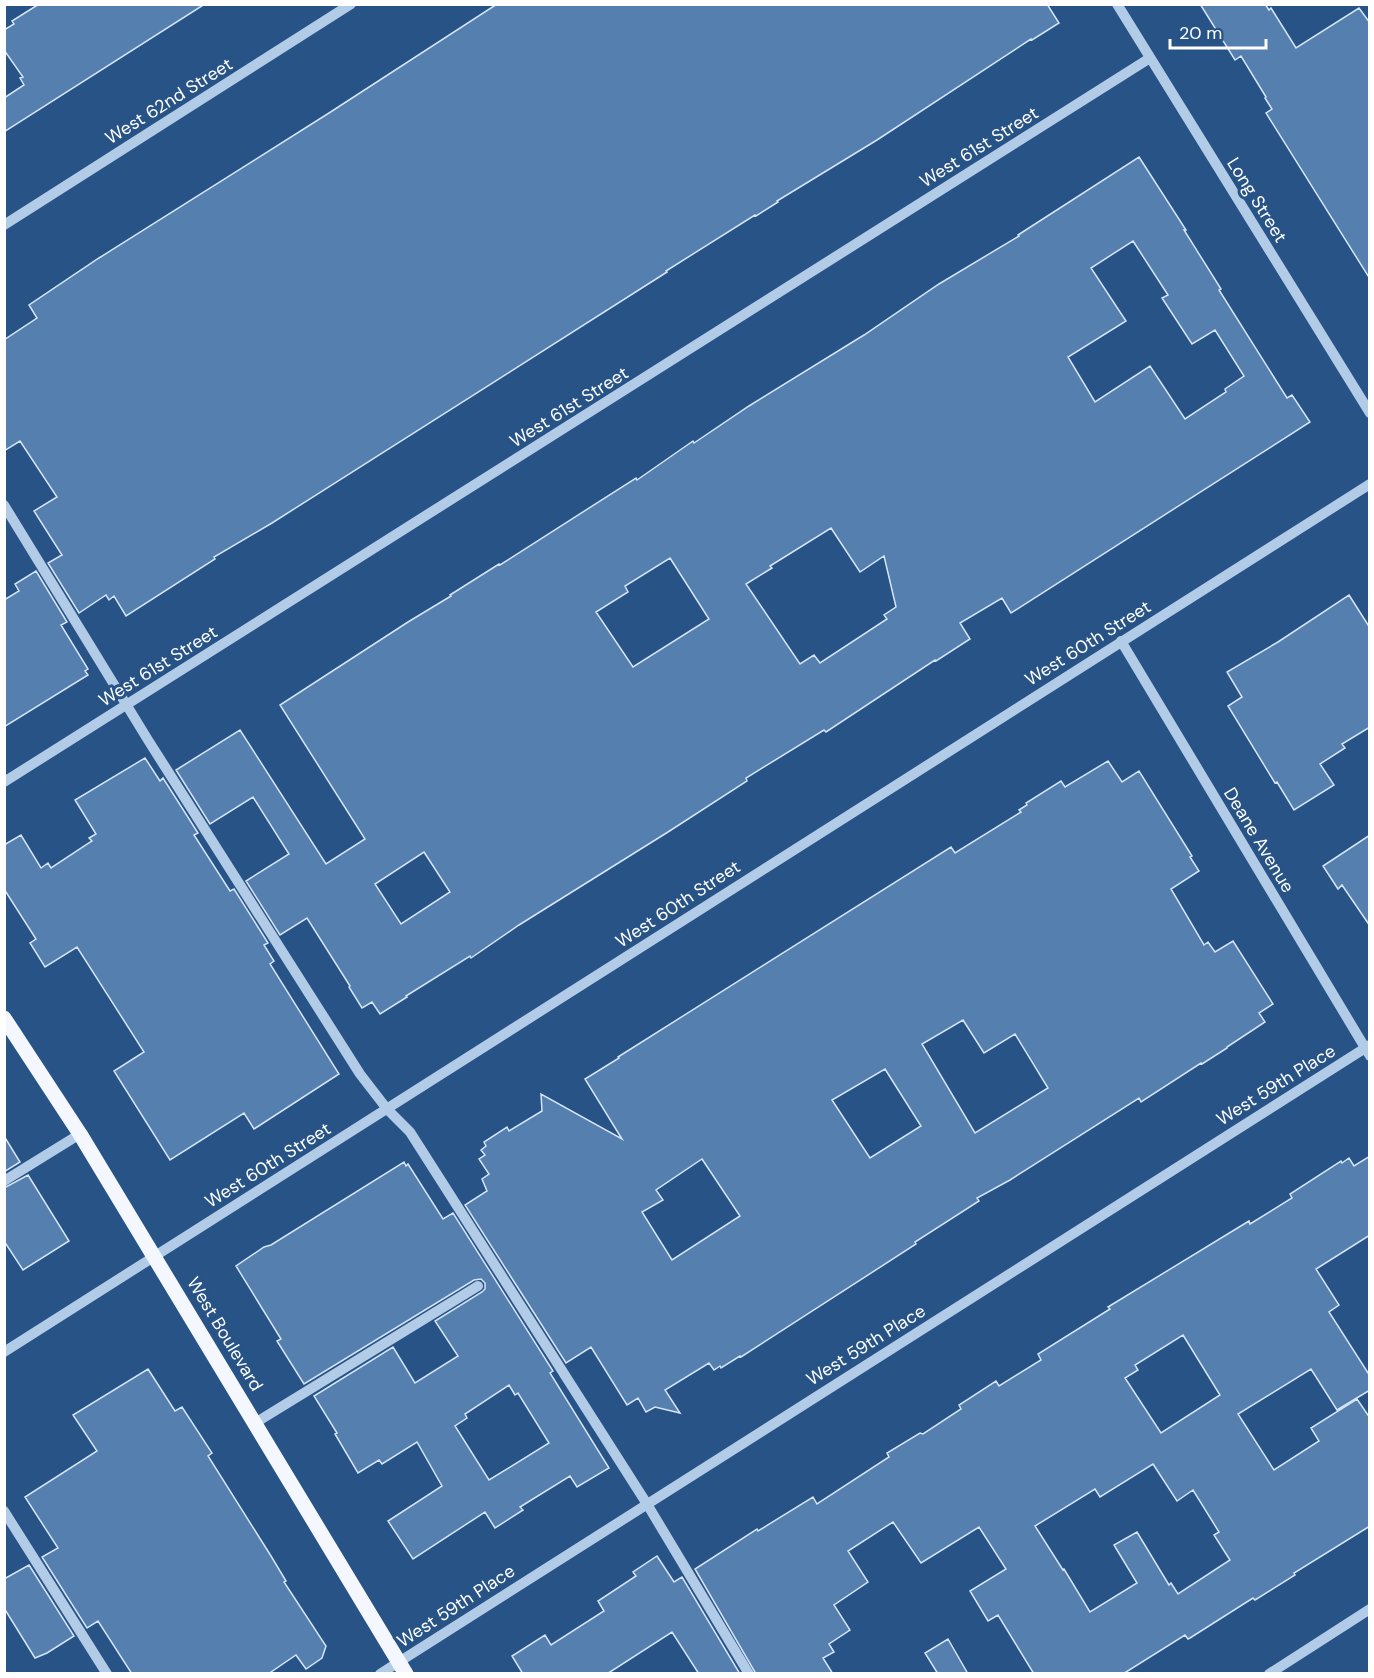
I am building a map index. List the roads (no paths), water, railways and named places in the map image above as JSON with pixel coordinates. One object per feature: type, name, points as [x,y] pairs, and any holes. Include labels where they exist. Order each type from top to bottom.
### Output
[{"type":"main road","name":"West Boulevard","points":[[4,1018],[80,1134],[155,1256],[402,1668]]},
{"type":"street","name":"West 62nd Street","points":[[4,225],[351,4]]},
{"type":"street","name":"Long Street","points":[[1117,4],[1370,413]]},
{"type":"street","name":"West 61st Street","points":[[4,783],[1150,58]]},
{"type":"street","name":"West 60th Street","points":[[4,1352],[1370,484]]},
{"type":"street","points":[[4,505],[127,705],[360,1074],[387,1109],[410,1131],[647,1504],[749,1674]]},
{"type":"street","name":"Deane Avenue","points":[[1121,641],[1368,1050]]},
{"type":"street","name":"West 59th Place","points":[[380,1674],[402,1668],[647,1504],[1368,1050]]},
{"type":"street","points":[[4,1181],[80,1134]]},
{"type":"street","points":[[255,1423],[478,1286]]},
{"type":"street","points":[[4,1511],[107,1674]]},
{"type":"street","points":[[1269,1674],[1370,1609]]}]
